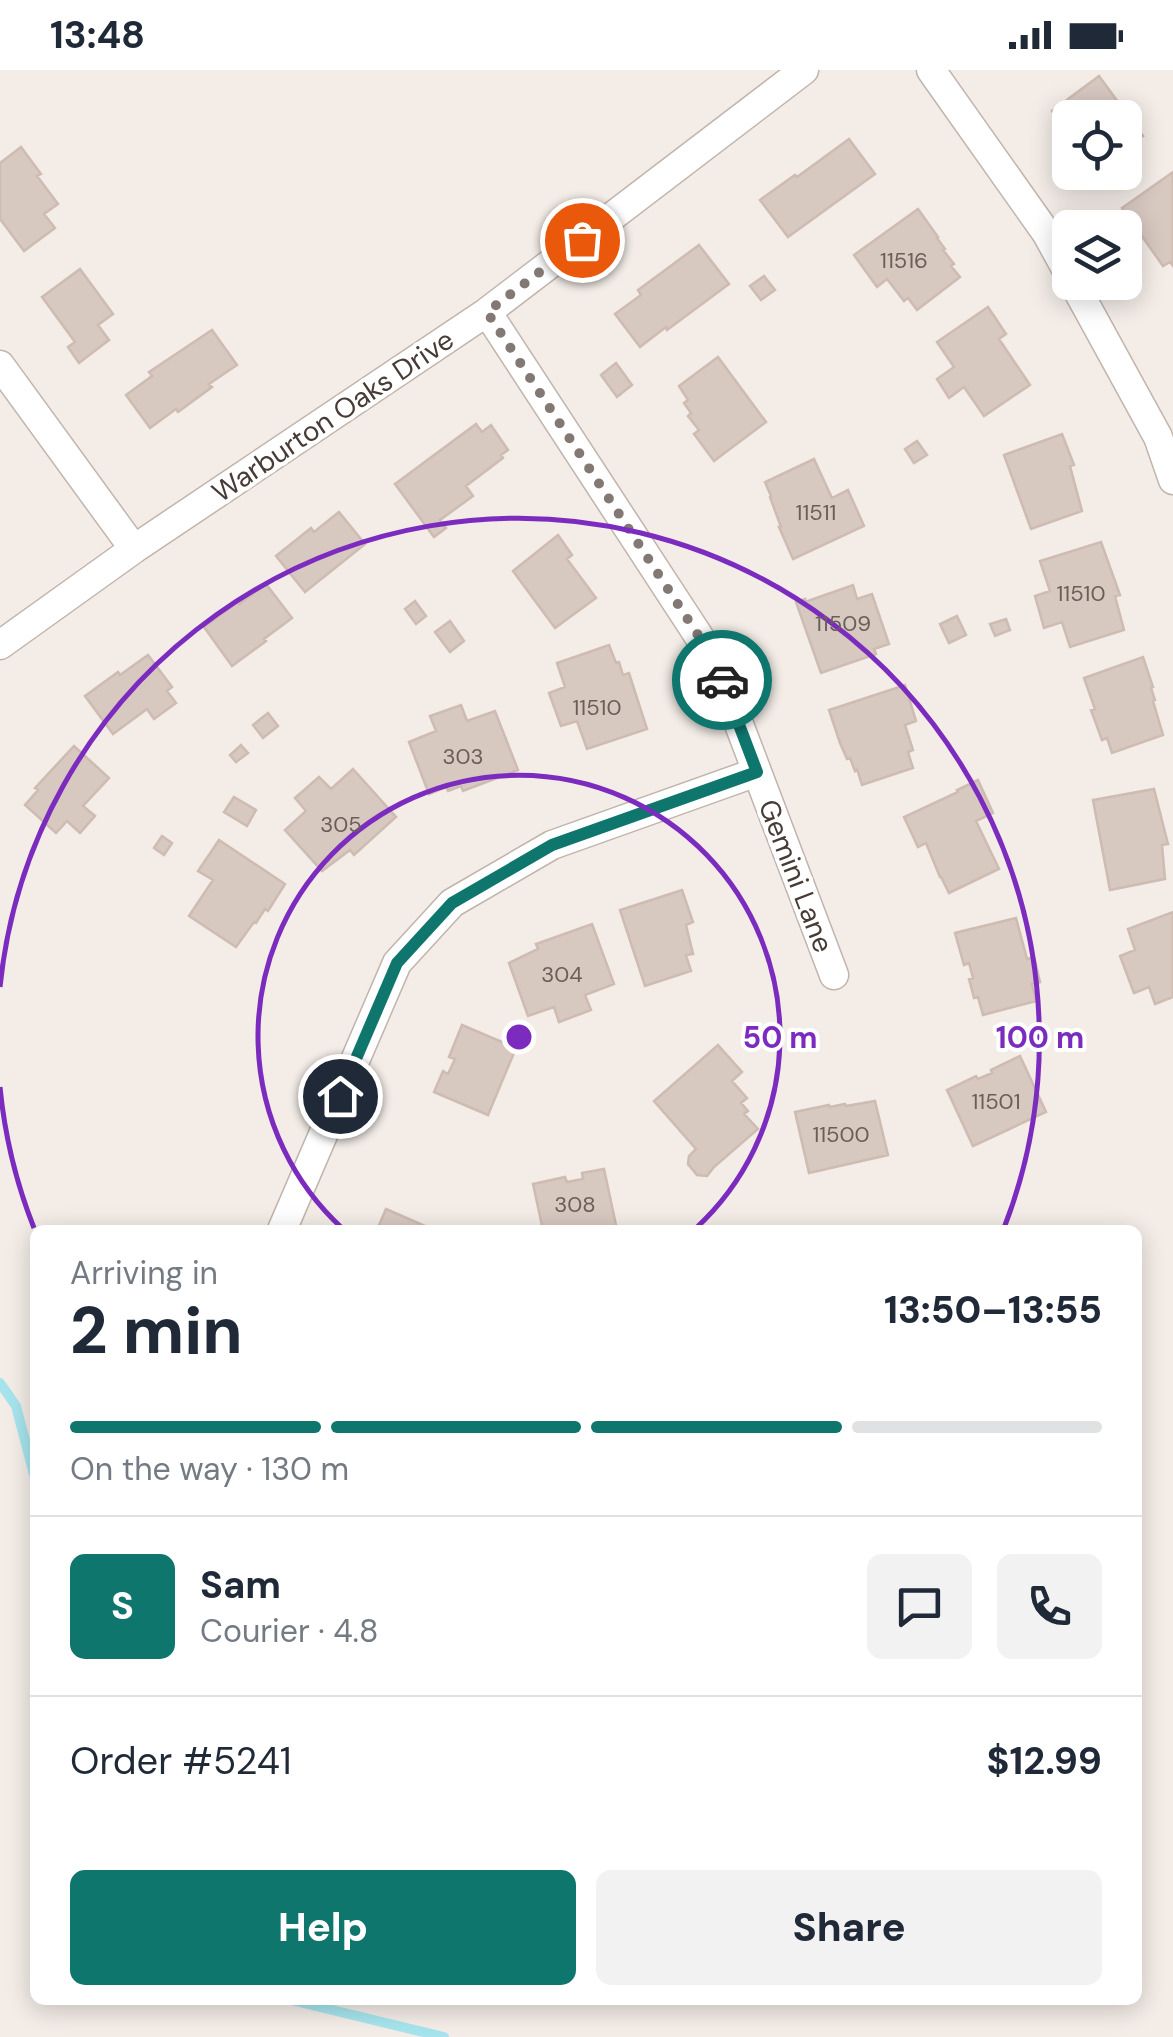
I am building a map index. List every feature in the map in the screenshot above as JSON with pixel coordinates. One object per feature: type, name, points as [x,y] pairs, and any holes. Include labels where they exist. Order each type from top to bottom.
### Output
[{"type":"street","name":"Warburton Oaks Drive","points":[[0,645],[134,549],[487,312],[804,70]]},
{"type":"street","points":[[930,70],[1052,243]]},
{"type":"street","points":[[1083,300],[1158,437],[1173,480]]},
{"type":"street","name":"Gemini Lane","points":[[487,312],[715,661],[834,975]]},
{"type":"street","points":[[0,365],[134,549]]},
{"type":"street","points":[[284,1225],[397,963],[452,903],[552,845],[757,772]]},
{"type":"building","points":[[1099,76],[1117,100],[1067,100]]},
{"type":"building","points":[[849,139],[875,174],[788,237],[760,200]]},
{"type":"building","points":[[21,147],[58,204],[44,214],[55,228],[24,251],[0,219],[0,163]]},
{"type":"building","points":[[1173,172],[1173,266],[1170,262],[1163,266],[1142,236],[1142,210],[1122,208]]},
{"type":"building","points":[[918,209],[960,277],[917,310],[908,298],[904,301],[887,279],[877,287],[854,255]]},
{"type":"building","points":[[699,245],[729,284],[640,347],[615,314],[641,295],[638,290]]},
{"type":"building","points":[[80,269],[113,314],[98,325],[109,340],[79,363],[68,347],[75,342],[42,297]]},
{"type":"building","points":[[764,276],[775,290],[761,300],[750,286]]},
{"type":"building","points":[[988,307],[1006,334],[999,339],[1030,385],[984,416],[964,387],[949,398],[937,379],[954,367],[937,342]]},
{"type":"building","points":[[212,330],[237,365],[178,412],[176,409],[150,428],[126,395],[152,376],[149,372]]},
{"type":"building","points":[[718,357],[766,422],[714,461],[694,434],[699,430],[688,416],[691,413],[684,403],[688,400],[679,386]]},
{"type":"building","points":[[616,363],[632,385],[617,397],[601,375]]},
{"type":"building","points":[[476,424],[482,432],[491,425],[508,450],[466,486],[473,496],[440,520],[446,528],[434,537],[395,484]]},
{"type":"building","points":[[1062,434],[1074,465],[1070,466],[1082,511],[1031,529],[1004,455]]},
{"type":"building","points":[[917,441],[927,455],[914,463],[905,449]]},
{"type":"building","points":[[814,459],[832,498],[848,490],[864,526],[793,559],[765,482]]},
{"type":"building","points":[[339,512],[365,544],[305,592],[276,556]]},
{"type":"building","points":[[558,535],[572,555],[567,559],[596,598],[555,628],[513,571]]},
{"type":"building","points":[[1101,542],[1120,595],[1115,596],[1124,630],[1070,647],[1062,622],[1044,628],[1035,596],[1050,591],[1040,561]]},
{"type":"building","points":[[266,584],[292,618],[232,666],[204,627]]},
{"type":"building","points":[[853,585],[857,599],[872,594],[889,644],[874,649],[876,654],[821,673],[796,602]]},
{"type":"building","points":[[415,601],[426,616],[416,624],[405,609]]},
{"type":"building","points":[[957,616],[966,635],[949,643],[940,624]]},
{"type":"building","points":[[1006,619],[1010,630],[995,636],[990,624]]},
{"type":"building","points":[[450,621],[464,641],[450,652],[435,632]]},
{"type":"building","points":[[609,645],[623,675],[629,673],[647,729],[587,749],[577,721],[561,726],[549,693],[565,687],[557,663]]},
{"type":"building","points":[[148,655],[172,687],[167,691],[176,703],[154,719],[147,709],[113,734],[85,696]]},
{"type":"building","points":[[1143,657],[1163,735],[1112,753],[1107,738],[1102,740],[1084,678]]},
{"type":"building","points":[[905,685],[916,721],[905,725],[913,750],[908,752],[913,768],[862,785],[857,769],[847,759],[829,710]]},
{"type":"building","points":[[461,705],[467,721],[495,711],[518,770],[463,791],[461,786],[448,791],[446,787],[429,794],[409,742],[436,731],[430,716]]},
{"type":"building","points":[[268,713],[278,726],[263,738],[253,725]]},
{"type":"building","points":[[241,745],[248,753],[236,762],[230,755]]},
{"type":"building","points":[[74,746],[109,778],[83,806],[95,816],[80,833],[67,821],[56,833],[25,805],[38,790],[35,788]]},
{"type":"building","points":[[353,769],[396,817],[354,855],[350,850],[322,871],[285,830],[306,811],[295,798],[319,777],[331,789]]},
{"type":"building","points":[[978,780],[993,813],[976,821],[999,869],[949,893],[926,843],[918,847],[904,817]]},
{"type":"building","points":[[1154,789],[1168,844],[1162,845],[1165,879],[1110,890],[1093,800]]},
{"type":"building","points":[[234,797],[256,810],[247,826],[224,812]]},
{"type":"building","points":[[162,836],[172,843],[164,855],[154,848]]},
{"type":"building","points":[[219,840],[285,884],[268,911],[265,909],[236,947],[189,916],[213,880],[198,871]]},
{"type":"building","points":[[682,890],[693,922],[686,925],[693,954],[686,955],[691,971],[645,986],[620,910]]},
{"type":"building","points":[[1173,912],[1173,997],[1155,1004],[1149,987],[1134,993],[1120,956],[1135,950],[1128,929]]},
{"type":"building","points":[[1016,918],[1027,959],[1034,957],[1040,982],[1032,984],[1036,1001],[983,1015],[978,997],[974,998],[969,963],[964,965],[955,933]]},
{"type":"building","points":[[592,924],[614,984],[585,995],[591,1010],[559,1022],[554,1007],[528,1016],[509,963],[538,949],[536,944]]},
{"type":"building","points":[[462,1025],[516,1048],[488,1115],[434,1092],[443,1071],[448,1074],[455,1059],[449,1057]]},
{"type":"building","points":[[718,1045],[742,1072],[732,1081],[747,1098],[741,1103],[748,1111],[744,1114],[758,1129],[707,1176],[697,1175],[688,1164],[696,1149],[654,1101]]},
{"type":"building","points":[[1020,1056],[1046,1112],[973,1146],[947,1090],[992,1073],[991,1070]]},
{"type":"building","points":[[875,1101],[888,1155],[809,1173],[795,1112]]},
{"type":"building","points":[[604,1169],[616,1225],[542,1225],[533,1184],[565,1177],[567,1182],[583,1179],[582,1173]]},
{"type":"building","points":[[386,1209],[423,1225],[379,1225]]},
{"type":"waterway","points":[[0,1383],[16,1406],[30,1459]]},
{"type":"waterway","points":[[312,2005],[444,2037]]},
{"type":"way so far","points":[[582,240],[487,312],[715,661],[722,680]]},
{"type":"route","points":[[340,1096],[397,963],[452,903],[552,845],[757,772],[722,680]]}]
